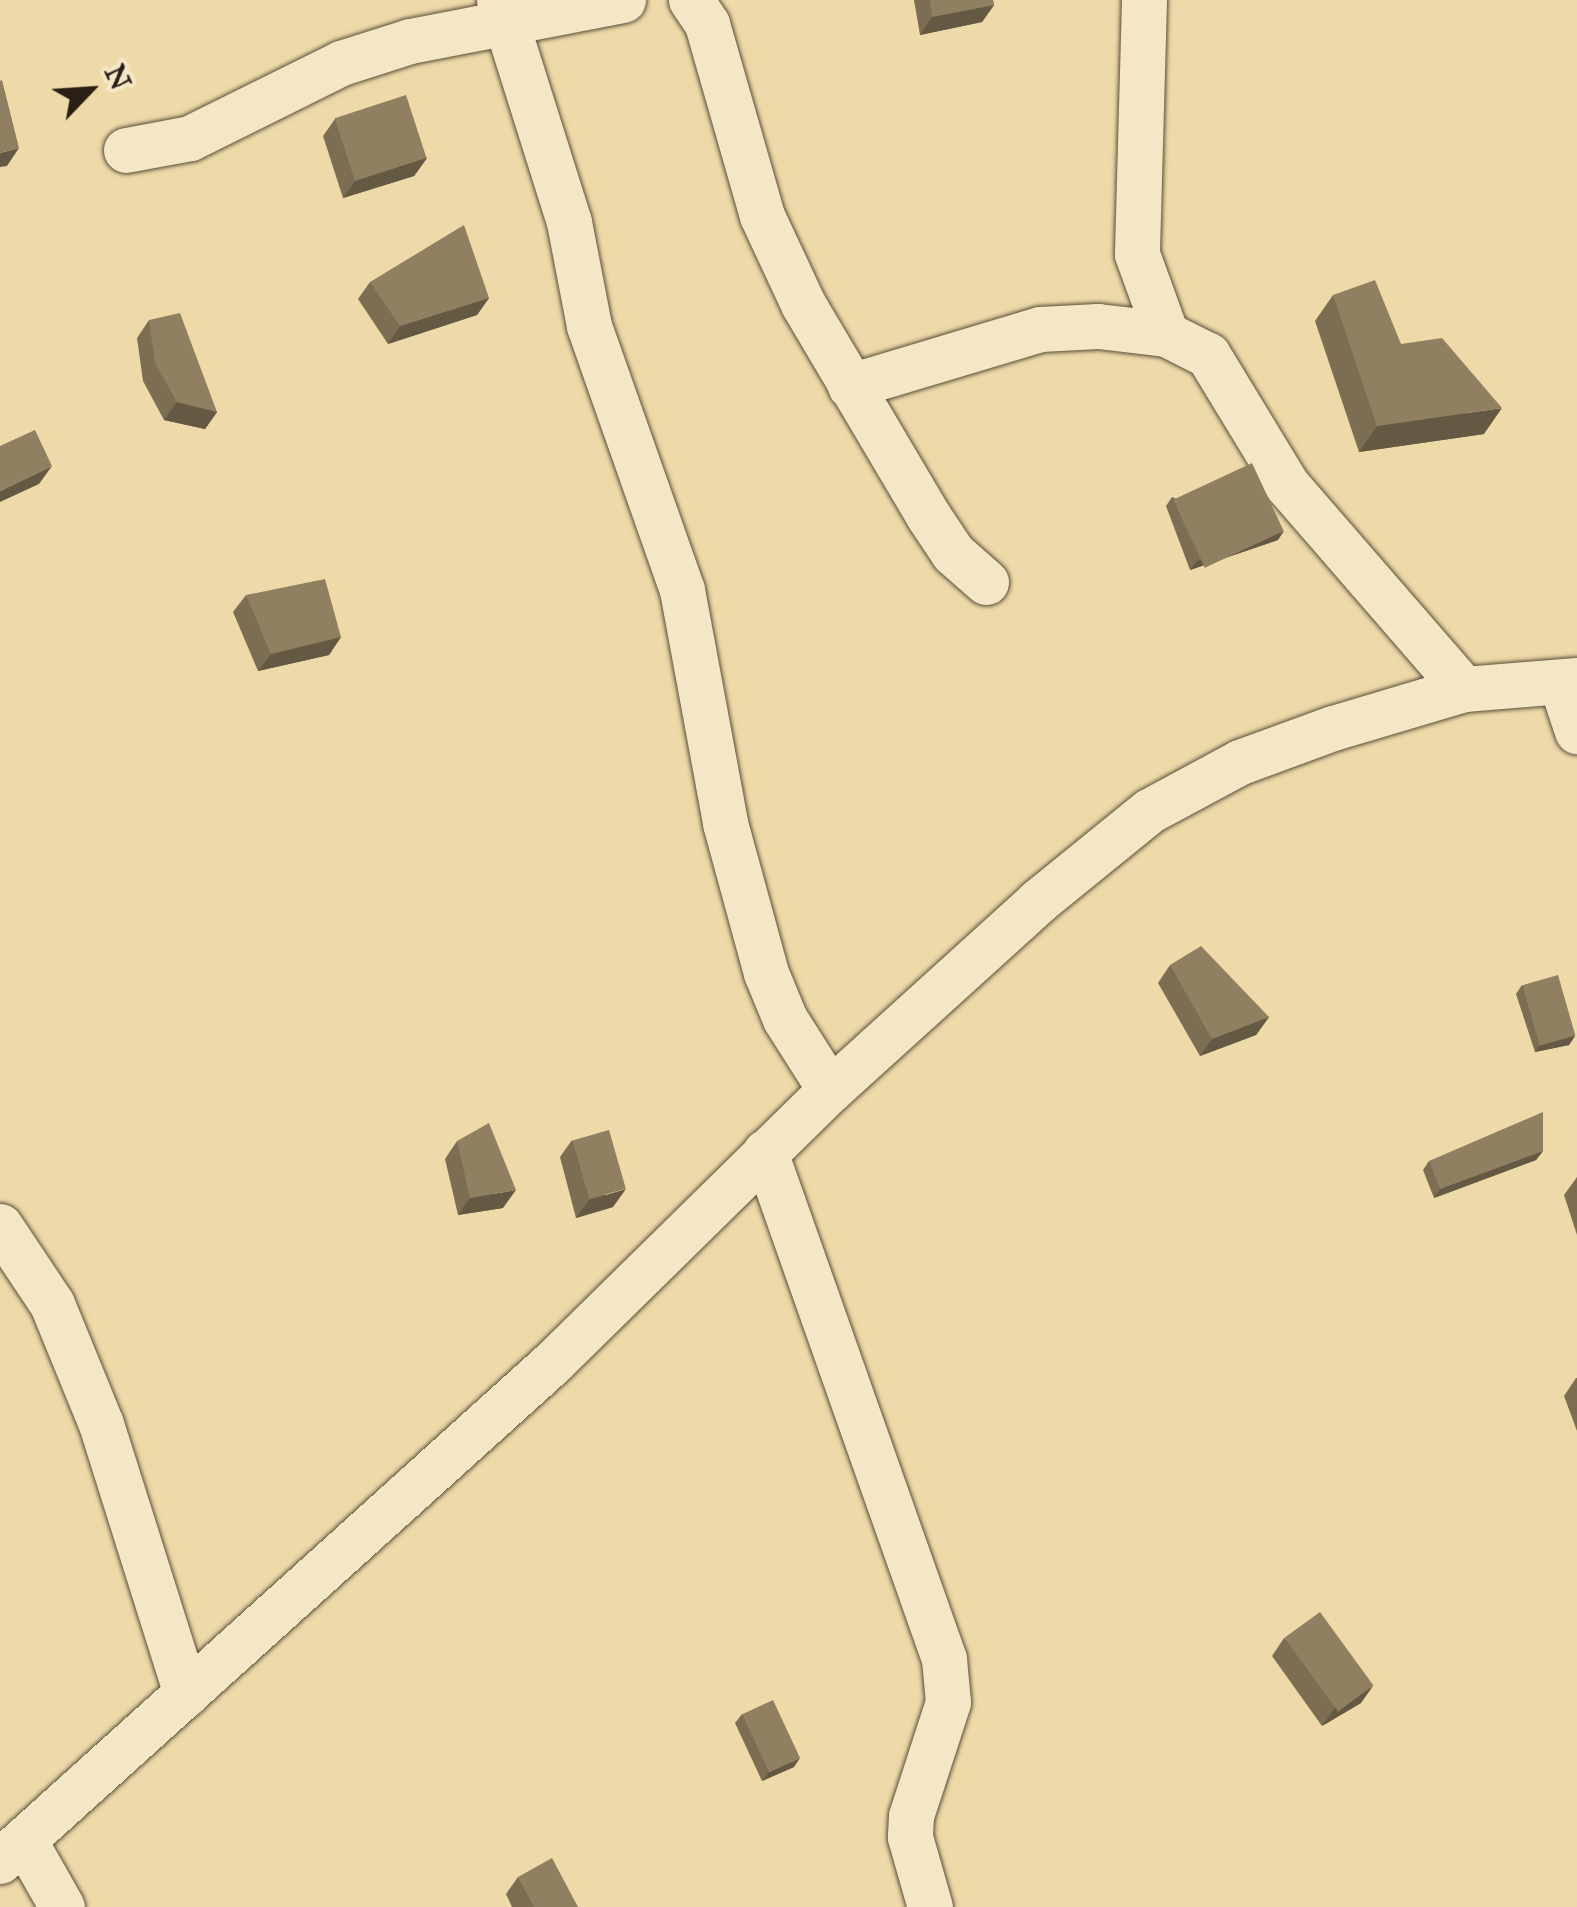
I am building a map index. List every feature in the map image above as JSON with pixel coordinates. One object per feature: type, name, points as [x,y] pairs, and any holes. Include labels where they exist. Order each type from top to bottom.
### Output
[{"type":"street","points":[[126,150],[190,138],[341,63],[503,13],[624,0]]},
{"type":"street","points":[[691,0],[707,24],[762,216],[850,386],[953,553],[986,582]]},
{"type":"street","points":[[1144,0],[1136,254],[1166,334]]},
{"type":"street","points":[[503,13],[570,222],[589,326],[682,590],[725,823],[766,973],[785,1019],[830,1090]]},
{"type":"street","points":[[850,386],[1040,328],[1098,326],[1166,334],[1208,355],[1286,485],[1464,689]]},
{"type":"street","points":[[62,1907],[12,1850],[553,1362],[830,1090],[1037,902],[1149,811],[1240,762],[1464,689],[1569,682],[1577,731]]},
{"type":"street","points":[[765,1152],[944,1659],[948,1702],[911,1816],[910,1837],[930,1907]]},
{"type":"street","points":[[0,1226],[52,1304],[101,1424],[186,1694]]},
{"type":"building","points":[[930,0],[993,0],[994,5],[932,17]]},
{"type":"building","points":[[0,81],[19,148],[0,153]]},
{"type":"building","points":[[406,95],[426,158],[355,181],[335,118]]},
{"type":"building","points":[[464,225],[489,298],[400,326],[370,282]]},
{"type":"building","points":[[1375,280],[1401,344],[1442,338],[1502,408],[1377,426],[1333,295]]},
{"type":"building","points":[[180,313],[217,412],[177,402],[155,363],[149,320]]},
{"type":"building","points":[[35,430],[52,466],[0,491],[0,446]]},
{"type":"building","points":[[1252,463],[1284,531],[1205,568],[1173,500]]},
{"type":"building","points":[[325,579],[341,637],[271,654],[246,595]]},
{"type":"building","points":[[1201,946],[1269,1017],[1212,1039],[1170,965]]},
{"type":"building","points":[[1558,975],[1575,1036],[1540,1046],[1522,985]]},
{"type":"building","points":[[1543,1112],[1543,1151],[1440,1189],[1429,1161]]},
{"type":"building","points":[[489,1123],[516,1190],[470,1198],[457,1141]]},
{"type":"building","points":[[609,1130],[626,1189],[589,1199],[572,1140]]},
{"type":"building","points":[[1320,1612],[1373,1686],[1338,1711],[1284,1638]]},
{"type":"building","points":[[773,1700],[800,1758],[769,1772],[742,1714]]},
{"type":"building","points":[[552,1858],[578,1907],[534,1907],[518,1877]]}]
